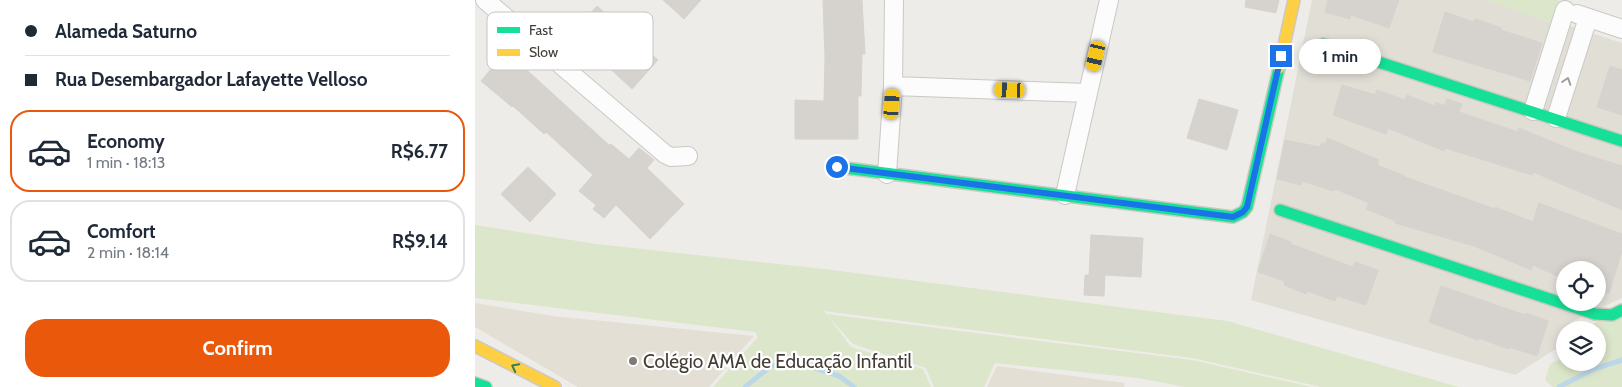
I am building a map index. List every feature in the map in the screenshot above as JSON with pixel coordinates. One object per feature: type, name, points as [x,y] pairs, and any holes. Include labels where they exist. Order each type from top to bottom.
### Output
[{"type":"street","points":[[485,0],[499,12]]},
{"type":"street","points":[[887,174],[893,86],[894,0]]},
{"type":"street","points":[[1065,195],[1109,0]]},
{"type":"street","points":[[837,167],[1233,217],[1243,212],[1247,207],[1294,0]]},
{"type":"street","points":[[1533,111],[1566,5],[1588,18],[1622,29]]},
{"type":"street","points":[[1555,118],[1588,18]]},
{"type":"street","points":[[1323,44],[1622,141]]},
{"type":"street","points":[[567,70],[665,154],[671,157],[688,156]]},
{"type":"street","points":[[893,86],[1087,94]]},
{"type":"street","points":[[1280,210],[1595,314],[1609,316],[1622,310]]},
{"type":"street","points":[[475,346],[555,387]]},
{"type":"street","points":[[475,383],[485,387]]},
{"type":"shaded area","points":[[1312,0],[1491,0],[1622,43],[1622,298],[1606,306],[1606,261],[1556,261],[1556,311],[1594,311],[1573,321],[1556,321],[1556,349],[1515,375],[1251,300]]},
{"type":"shaded area","name":"Colégio AMA de Educação Infantil","points":[[475,303],[552,316],[754,336],[709,387],[578,387],[475,327]]},
{"type":"shaded area","points":[[997,366],[1125,383],[1124,387],[987,387]]},
{"type":"green space","points":[[1486,0],[1559,0],[1553,24]]},
{"type":"green space","points":[[475,225],[597,244],[824,269],[1227,321],[1459,387],[1321,387],[1192,358],[824,311],[851,347],[923,369],[931,387],[713,387],[758,337],[755,332],[475,298]]},
{"type":"green space","points":[[1622,309],[1622,387],[1553,387],[1545,380],[1550,364],[1556,361],[1556,371],[1606,371],[1606,321],[1599,321]]},
{"type":"green space","points":[[826,314],[1192,360],[1312,387],[1185,387],[1138,378],[995,363],[984,387],[934,387],[926,368],[853,344]]},
{"type":"building","points":[[663,0],[701,0],[684,19]]},
{"type":"building","points":[[823,0],[862,0],[865,54],[862,54],[861,96],[858,96],[858,139],[795,139],[795,100],[824,101]]},
{"type":"building","points":[[1246,0],[1279,0],[1276,13],[1245,7]]},
{"type":"building","points":[[1328,0],[1399,0],[1389,28],[1351,15],[1350,19],[1325,12]]},
{"type":"building","points":[[597,6],[604,12],[591,12]]},
{"type":"building","points":[[1445,12],[1474,22],[1475,19],[1502,28],[1501,30],[1542,43],[1530,81],[1433,52]]},
{"type":"building","points":[[653,56],[658,60],[653,66]]},
{"type":"building","points":[[1610,66],[1622,70],[1622,115],[1597,107]]},
{"type":"building","points":[[490,70],[527,70],[609,145],[611,144],[629,159],[639,148],[654,160],[647,168],[684,204],[650,239],[616,205],[604,218],[593,209],[596,205],[579,191],[593,175],[546,132],[544,134],[481,81]]},
{"type":"building","points":[[612,70],[649,70],[632,89]]},
{"type":"building","points":[[1342,85],[1375,95],[1377,90],[1405,100],[1407,95],[1435,106],[1436,102],[1444,106],[1447,99],[1462,104],[1459,112],[1518,132],[1519,128],[1575,151],[1622,166],[1622,210],[1533,172],[1532,175],[1445,148],[1444,151],[1388,128],[1386,134],[1333,115]]},
{"type":"building","points":[[1199,99],[1238,110],[1227,150],[1187,138]]},
{"type":"building","points":[[1327,138],[1379,160],[1377,165],[1405,177],[1495,209],[1495,207],[1533,222],[1539,203],[1622,234],[1622,251],[1609,293],[1606,292],[1606,261],[1556,261],[1556,276],[1533,265],[1531,270],[1474,246],[1395,223],[1396,221],[1366,209],[1369,203],[1335,189],[1334,191],[1302,181],[1301,185],[1277,179],[1285,140],[1320,147],[1322,143],[1325,144]]},
{"type":"building","points":[[528,167],[556,194],[530,222],[501,194]]},
{"type":"building","points":[[1270,234],[1291,242],[1291,244],[1353,267],[1355,262],[1378,270],[1366,305],[1337,296],[1335,301],[1307,291],[1306,294],[1284,285],[1285,281],[1258,272]]},
{"type":"building","points":[[1091,235],[1143,238],[1141,277],[1105,275],[1104,296],[1084,295],[1085,275],[1089,275]]},
{"type":"building","points":[[1441,286],[1548,321],[1537,356],[1509,347],[1508,349],[1479,338],[1478,340],[1429,322]]},
{"type":"waterway","points":[[1559,387],[1594,369],[1622,360]]},
{"type":"waterway","points":[[745,387],[771,366],[793,361],[839,376],[854,387]]},
{"type":"traffic: fast","points":[[1323,44],[1622,141]]},
{"type":"traffic: fast","points":[[837,167],[1233,217],[1243,212],[1247,207],[1279,68]]},
{"type":"traffic: fast","points":[[1280,210],[1595,314],[1612,315],[1622,310]]},
{"type":"traffic: fast","points":[[475,383],[486,387]]},
{"type":"traffic: slow","points":[[1279,68],[1294,0]]},
{"type":"traffic: slow","points":[[475,346],[555,387]]},
{"type":"place","name":"Colégio AMA de Educação Infantil","points":[[633,361]]},
{"type":"route","points":[[837,167],[1233,217],[1239,215],[1247,207],[1281,56]]}]
